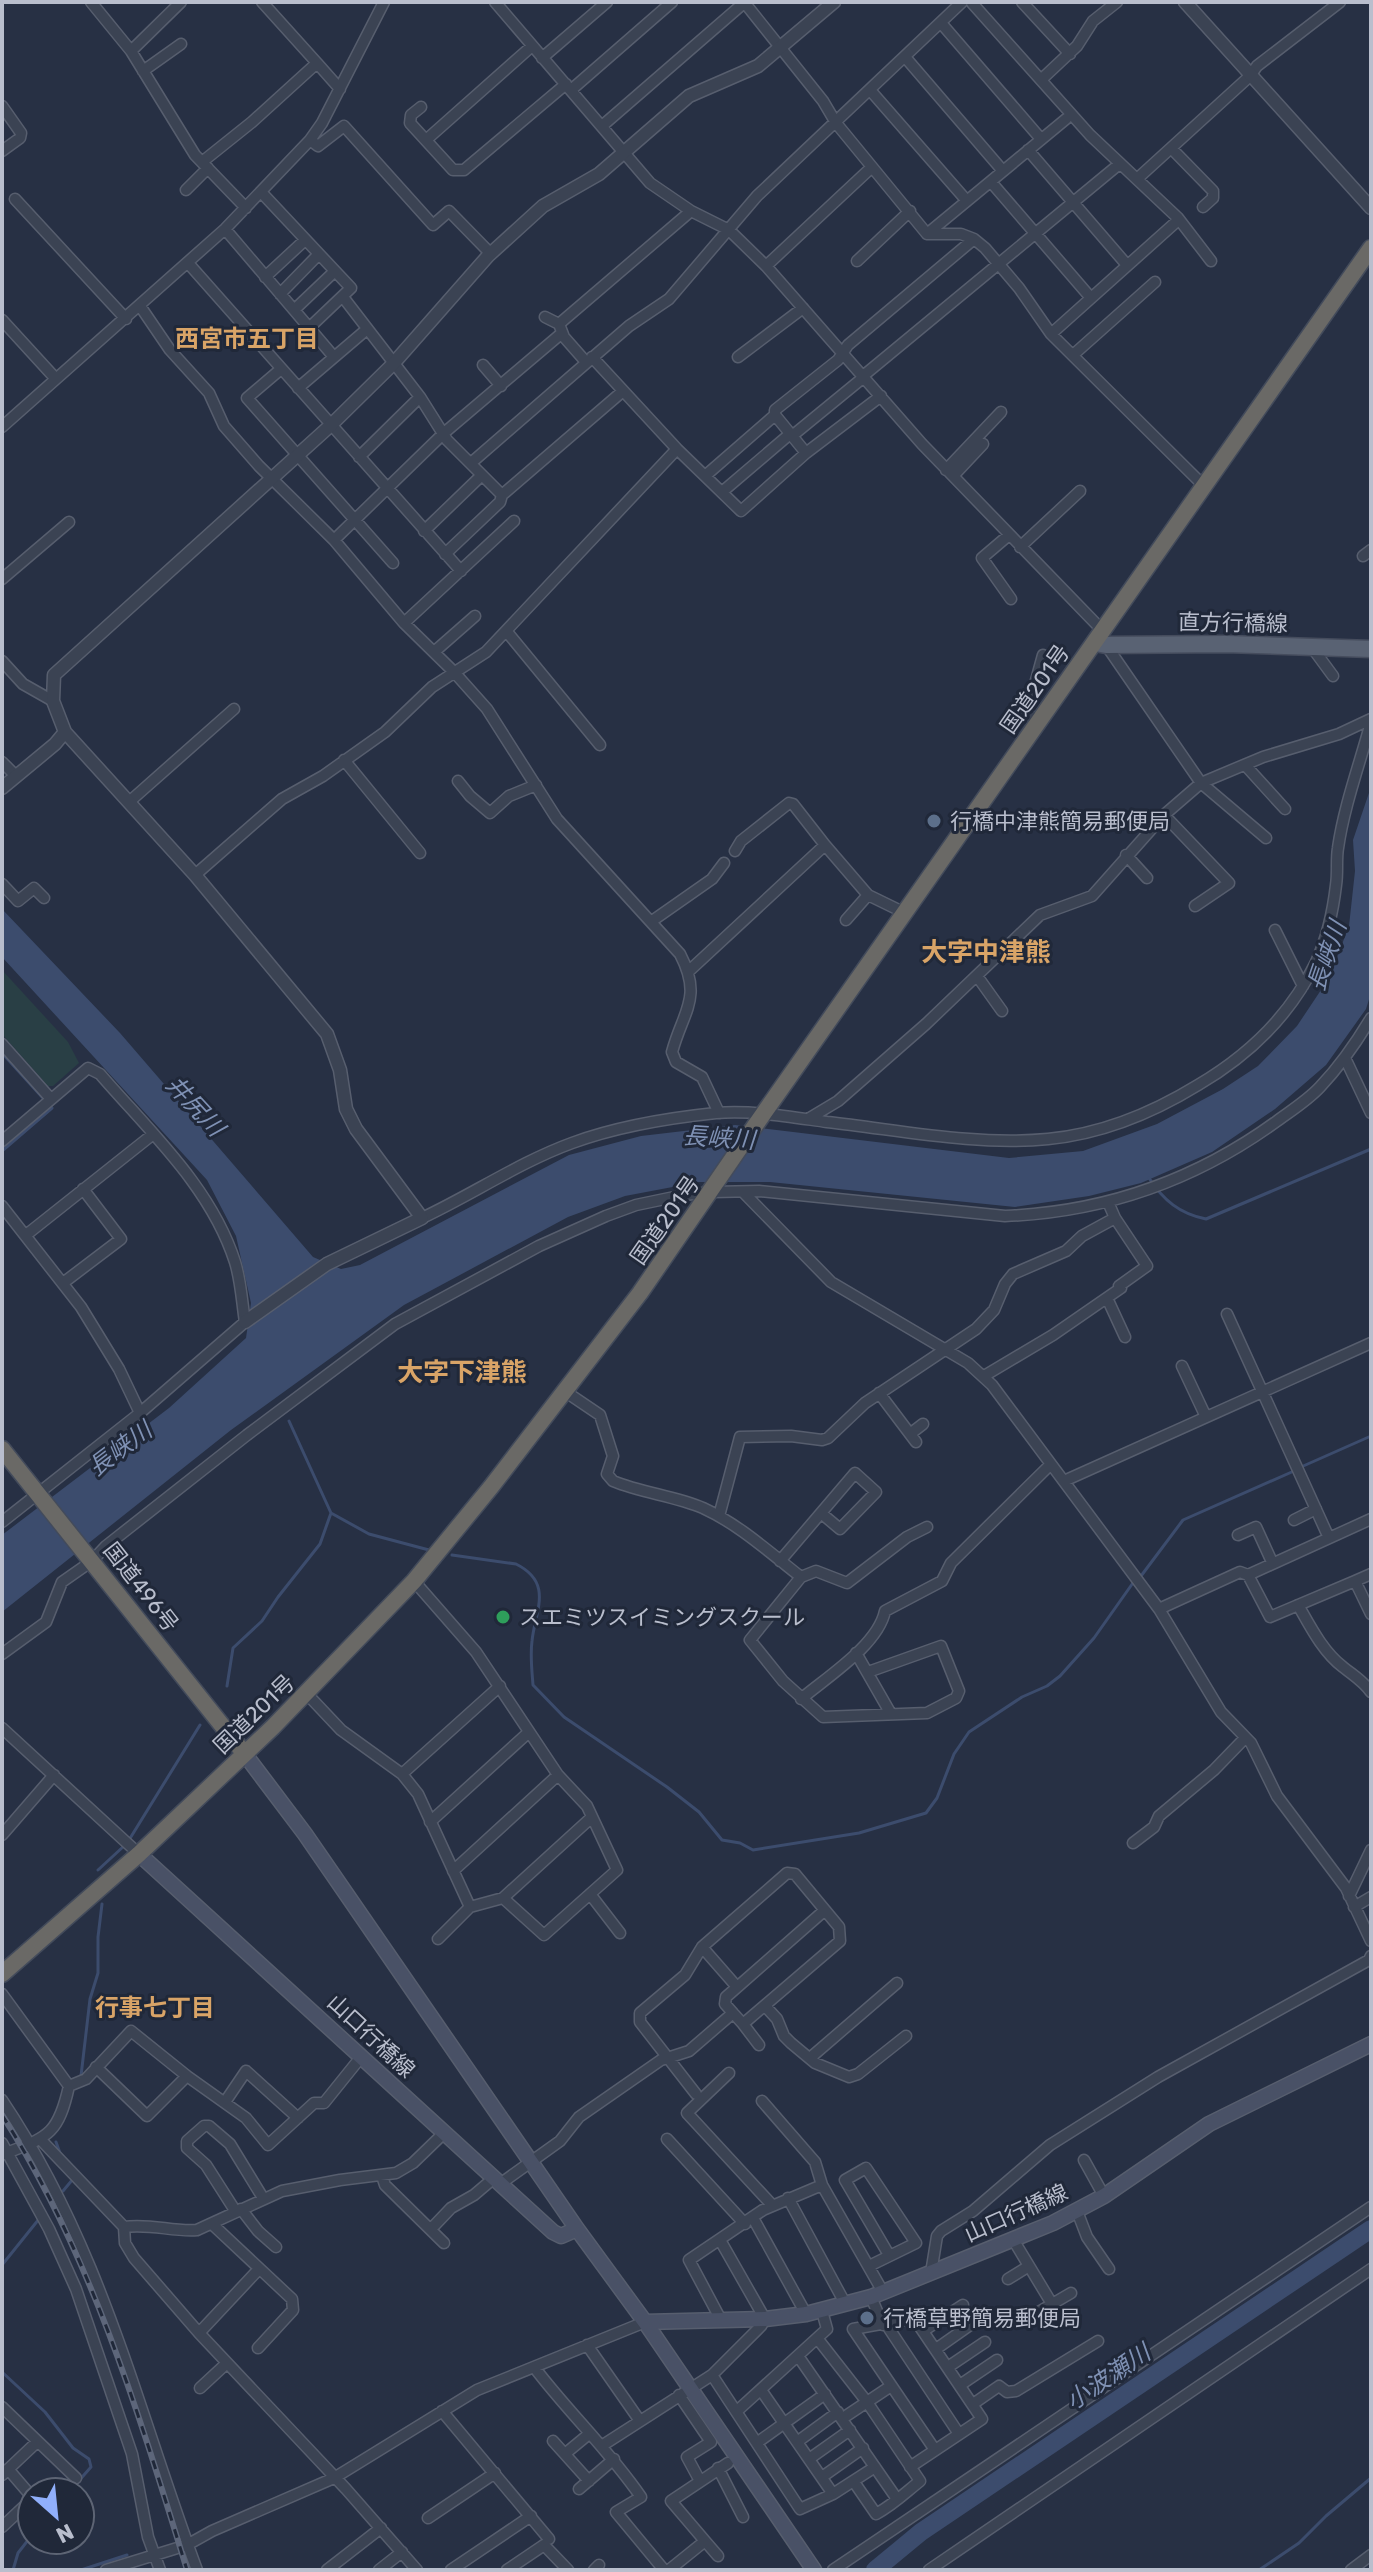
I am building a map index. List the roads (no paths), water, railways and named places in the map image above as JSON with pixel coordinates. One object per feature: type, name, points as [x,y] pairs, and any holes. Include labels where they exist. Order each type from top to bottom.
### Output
[{"type":"highway","name":"国道201号","points":[[2,1974],[139,1854],[307,1694],[414,1581],[566,1392],[714,1189],[1039,722],[1101,640],[1203,485],[1371,248]]},
{"type":"highway","name":"国道496号","points":[[2,1449],[244,1753]]},
{"type":"main road","name":"直方行橋線","points":[[1101,640],[1371,649]]},
{"type":"main road","points":[[244,1753],[305,1834],[577,2229],[645,2322],[685,2392],[814,2570]]},
{"type":"main road","name":"山口行橋線","points":[[139,1854],[558,2236],[577,2229]]},
{"type":"main road","name":"山口行橋線","points":[[645,2322],[765,2319],[822,2311],[877,2295],[1014,2241],[1077,2211],[1209,2124],[1371,2044]]},
{"type":"street","points":[[91,2],[131,51],[184,140],[246,208]]},
{"type":"street","points":[[131,51],[181,2]]},
{"type":"street","points":[[262,2],[340,89]]},
{"type":"street","points":[[2,427],[225,229],[310,140],[384,2]]},
{"type":"street","points":[[495,2],[622,152],[660,192],[729,230],[766,266],[1101,640],[1201,783],[1266,838]]},
{"type":"street","points":[[542,58],[607,2]]},
{"type":"street","points":[[421,107],[411,115],[410,123],[453,170],[464,170],[672,2]]},
{"type":"street","points":[[602,126],[745,2],[823,101],[836,123],[927,234]]},
{"type":"street","points":[[422,1218],[356,1129],[346,1109],[340,1070],[327,1034],[195,875],[65,732],[53,701],[52,683],[60,667],[331,425],[393,364],[491,254],[543,206],[599,174],[689,96],[758,66],[834,2]]},
{"type":"street","points":[[1022,2],[1070,54]]},
{"type":"street","points":[[1044,77],[1070,54],[1093,21],[1117,2]]},
{"type":"street","points":[[1185,2],[1371,208]]},
{"type":"street","points":[[1138,178],[1250,76],[1257,66],[1340,2]]},
{"type":"street","points":[[471,463],[629,326],[669,299],[757,196],[941,23],[967,3],[1070,114],[1178,218],[1211,261]]},
{"type":"street","points":[[941,23],[1041,139]]},
{"type":"street","points":[[143,71],[181,44]]},
{"type":"street","points":[[426,140],[532,46]]},
{"type":"street","points":[[905,57],[1003,171]]},
{"type":"street","points":[[187,191],[205,165],[317,63]]},
{"type":"street","points":[[870,90],[967,201]]},
{"type":"street","points":[[2,107],[21,133],[20,138],[2,151]]},
{"type":"street","points":[[927,234],[1066,119]]},
{"type":"street","points":[[310,140],[318,146],[344,126],[433,225],[449,211],[491,254]]},
{"type":"street","points":[[1171,148],[1213,191],[1213,198],[1203,207]]},
{"type":"street","points":[[1028,150],[1127,265]]},
{"type":"street","points":[[722,492],[1117,166]]},
{"type":"street","points":[[766,266],[872,167]]},
{"type":"street","points":[[991,182],[1091,298]]},
{"type":"street","points":[[261,192],[351,288],[310,327]]},
{"type":"street","points":[[15,199],[126,319]]},
{"type":"street","points":[[334,540],[444,433],[501,386],[691,211]]},
{"type":"street","points":[[857,261],[910,211]]},
{"type":"street","points":[[1051,334],[1175,223]]},
{"type":"street","points":[[225,229],[334,357]]},
{"type":"street","points":[[927,234],[961,234],[974,239],[999,263],[1051,334],[1203,485]]},
{"type":"street","points":[[705,476],[775,415],[775,410],[838,360],[842,352],[974,239]]},
{"type":"street","points":[[265,277],[305,240]]},
{"type":"street","points":[[280,294],[319,254]]},
{"type":"street","points":[[188,263],[461,571]]},
{"type":"street","points":[[294,310],[335,271]]},
{"type":"street","points":[[1073,355],[1155,282]]},
{"type":"street","points":[[343,297],[353,306],[366,330],[420,397],[447,440],[502,495]]},
{"type":"street","points":[[140,306],[170,350],[209,393],[224,426],[334,540],[404,623],[487,709],[569,833],[680,954],[691,976],[687,1016],[672,1052],[676,1062],[702,1077],[719,1113]]},
{"type":"street","points":[[738,357],[803,308]]},
{"type":"street","points":[[545,317],[741,511],[806,453],[881,396]]},
{"type":"street","points":[[2,320],[56,379]]},
{"type":"street","points":[[298,388],[366,330]]},
{"type":"street","points":[[483,365],[501,386]]},
{"type":"street","points":[[281,369],[247,398],[393,563]]},
{"type":"street","points":[[445,554],[500,502],[502,495],[623,391]]},
{"type":"street","points":[[359,457],[420,397]]},
{"type":"street","points":[[950,473],[1001,412]]},
{"type":"street","points":[[775,415],[806,453]]},
{"type":"street","points":[[950,473],[983,444]]},
{"type":"street","points":[[195,875],[282,799],[323,776],[399,722],[432,687],[486,652],[677,449]]},
{"type":"street","points":[[424,531],[482,475]]},
{"type":"street","points":[[1020,547],[1080,491]]},
{"type":"street","points":[[404,623],[514,521]]},
{"type":"street","points":[[2,579],[69,522]]},
{"type":"street","points":[[1009,535],[982,558],[1011,599]]},
{"type":"street","points":[[434,652],[475,616]]},
{"type":"street","points":[[507,632],[600,745]]},
{"type":"street","points":[[1311,646],[1333,676]]},
{"type":"street","points":[[1039,722],[1027,713],[1043,655]]},
{"type":"street","points":[[2,661],[23,684],[53,701]]},
{"type":"street","points":[[129,802],[234,709]]},
{"type":"street","points":[[808,1119],[838,1101],[926,1024],[1047,910],[1082,902],[1092,896],[1164,815],[1201,783],[1245,765],[1320,742],[1371,720]]},
{"type":"street","points":[[2,1522],[40,1496],[245,1322],[327,1264],[570,1144],[655,1121],[719,1113],[808,1119],[998,1140],[1052,1139],[1143,1114],[1185,1093],[1241,1058],[1272,1027],[1303,986],[1327,935],[1336,884],[1338,847],[1371,720]]},
{"type":"street","points":[[2,788],[65,732]]},
{"type":"street","points":[[344,760],[420,853]]},
{"type":"street","points":[[2,762],[16,776]]},
{"type":"street","points":[[1245,765],[1285,809]]},
{"type":"street","points":[[458,781],[490,813],[509,796],[536,785]]},
{"type":"street","points":[[735,851],[741,841],[789,803],[793,804],[868,895],[905,913]]},
{"type":"street","points":[[1164,815],[1229,883],[1195,906]]},
{"type":"street","points":[[689,971],[825,845]]},
{"type":"street","points":[[1126,855],[1147,878]]},
{"type":"street","points":[[652,921],[712,879],[724,863]]},
{"type":"street","points":[[2,884],[18,901],[34,888],[44,898]]},
{"type":"street","points":[[846,920],[868,895]]},
{"type":"street","points":[[1275,930],[1303,986]]},
{"type":"street","points":[[977,976],[1002,1011]]},
{"type":"street","points":[[2,1654],[46,1622],[62,1582],[247,1435],[395,1324],[580,1226],[636,1205],[714,1189],[1005,1216],[1043,1215],[1108,1202],[1167,1184],[1213,1163],[1266,1129],[1318,1089],[1345,1058],[1371,1018]]},
{"type":"street","points":[[2,1044],[51,1099]]},
{"type":"street","points":[[1345,1058],[1371,1113]]},
{"type":"street","points":[[2,1141],[88,1068],[100,1074],[200,1189],[224,1231],[236,1265],[245,1322]]},
{"type":"street","points":[[26,1235],[152,1135]]},
{"type":"street","points":[[63,1283],[121,1239],[83,1189]]},
{"type":"street","points":[[743,1192],[831,1282],[945,1349],[984,1376],[1159,1609],[1221,1712],[1251,1743],[1277,1796],[1320,1852],[1368,1925],[1371,1941]]},
{"type":"street","points":[[984,1376],[1053,1335],[1147,1266],[1108,1202]]},
{"type":"street","points":[[2,1206],[81,1307],[119,1369],[140,1413]]},
{"type":"street","points":[[719,1516],[740,1437],[791,1436],[822,1440],[879,1393],[969,1335],[985,1321],[1013,1274],[1066,1251],[1082,1236],[1115,1218]]},
{"type":"street","points":[[1107,1298],[1125,1337]]},
{"type":"street","points":[[1227,1314],[1329,1538]]},
{"type":"street","points":[[1239,1339],[1250,1334]]},
{"type":"street","points":[[1064,1481],[1371,1343]]},
{"type":"street","points":[[1182,1366],[1206,1417]]},
{"type":"street","points":[[566,1392],[600,1415],[613,1456],[607,1474],[613,1481],[700,1507],[719,1516],[801,1577]]},
{"type":"street","points":[[879,1393],[913,1438],[923,1424]]},
{"type":"street","points":[[801,1699],[878,1631],[885,1611],[942,1581],[951,1563],[1051,1464]]},
{"type":"street","points":[[780,1561],[855,1473],[876,1492],[840,1529],[821,1513]]},
{"type":"street","points":[[1294,1520],[1316,1509]]},
{"type":"street","points":[[1248,1575],[1371,1519]]},
{"type":"street","points":[[868,1672],[941,1646],[959,1691],[956,1698],[927,1713],[823,1717],[783,1681],[750,1640],[801,1577],[816,1571],[847,1583],[907,1537],[927,1527]]},
{"type":"street","points":[[1238,1535],[1256,1527],[1272,1562]]},
{"type":"street","points":[[1159,1609],[1240,1572],[1248,1575],[1270,1617],[1371,1574]]},
{"type":"street","points":[[414,1581],[476,1652],[558,1775],[587,1806],[617,1870],[544,1935],[503,1898]]},
{"type":"street","points":[[1355,1581],[1371,1614]]},
{"type":"street","points":[[1298,1605],[1311,1629],[1338,1663],[1362,1680],[1371,1692]]},
{"type":"street","points":[[856,1653],[891,1714]]},
{"type":"street","points":[[402,1774],[500,1686]]},
{"type":"street","points":[[307,1694],[341,1730],[402,1774],[418,1794],[470,1907]]},
{"type":"street","points":[[2,1728],[139,1854]]},
{"type":"street","points":[[430,1822],[529,1732]]},
{"type":"street","points":[[1133,1843],[1154,1827],[1159,1816],[1214,1770],[1245,1738]]},
{"type":"street","points":[[2,1835],[54,1775]]},
{"type":"street","points":[[453,1871],[558,1775]]},
{"type":"street","points":[[438,1939],[470,1907],[503,1898],[592,1817]]},
{"type":"street","points":[[1352,1902],[1370,1859]]},
{"type":"street","points":[[696,2094],[638,2017],[685,1975],[702,1947],[787,1873],[795,1874],[839,1927],[840,1941],[743,2024]]},
{"type":"street","points":[[590,1894],[620,1933]]},
{"type":"street","points":[[1352,1902],[1371,1897]]},
{"type":"street","points":[[759,2045],[725,2004],[726,1997],[825,1910]]},
{"type":"street","points":[[702,1947],[737,1987]]},
{"type":"street","points":[[931,2273],[937,2236],[941,2231],[973,2211],[1050,2145],[1158,2077],[1369,1960],[1371,1956]]},
{"type":"street","points":[[810,2058],[897,1983]]},
{"type":"street","points":[[2,1994],[69,2086]]},
{"type":"street","points":[[765,2006],[777,2019],[784,2036],[815,2063],[849,2077],[858,2074],[906,2036]]},
{"type":"street","points":[[431,2229],[451,2208],[531,2162],[560,2141],[579,2117],[668,2058],[689,2051],[733,2013]]},
{"type":"street","points":[[160,2570],[148,2537],[132,2454],[76,2289],[49,2229],[4,2150],[36,2142],[53,2130],[69,2086],[86,2079],[131,2031],[246,2118],[268,2145],[314,2103],[324,2103],[361,2057]]},
{"type":"street","points":[[96,2067],[147,2116],[187,2076]]},
{"type":"street","points":[[225,2102],[246,2071],[298,2118]]},
{"type":"street","points":[[729,2073],[687,2113],[772,2205]]},
{"type":"street","points":[[2,2100],[36,2142],[124,2227],[125,2243],[134,2258],[417,2570]]},
{"type":"street","points":[[762,2101],[815,2162],[822,2185],[869,2266],[884,2324],[959,2434]]},
{"type":"street","points":[[263,2198],[230,2144],[209,2126],[204,2126],[187,2141],[187,2148],[206,2165],[239,2210],[276,2247]]},
{"type":"street","points":[[124,2227],[143,2224],[197,2230],[263,2198],[303,2186],[382,2176],[409,2167],[444,2133]]},
{"type":"street","points":[[667,2139],[749,2221],[806,2314]]},
{"type":"street","points":[[36,2142],[110,2312],[197,2570]]},
{"type":"street","points":[[1084,2160],[1104,2196]]},
{"type":"street","points":[[869,2266],[916,2243],[866,2168],[845,2180],[889,2255]]},
{"type":"street","points":[[382,2176],[385,2185],[444,2243]]},
{"type":"street","points":[[721,2320],[689,2260],[772,2205],[822,2185]]},
{"type":"street","points":[[788,2198],[846,2305]]},
{"type":"street","points":[[833,2570],[1371,2207]]},
{"type":"street","points":[[1077,2211],[1087,2237],[1109,2269]]},
{"type":"street","points":[[212,2224],[292,2299],[293,2310],[258,2348]]},
{"type":"street","points":[[603,2445],[712,2375],[765,2319],[720,2240]]},
{"type":"street","points":[[1014,2241],[1052,2304]]},
{"type":"street","points":[[1008,2279],[1029,2266]]},
{"type":"street","points":[[199,2333],[259,2269]]},
{"type":"street","points":[[929,2570],[1371,2269]]},
{"type":"street","points":[[1030,2317],[1071,2293]]},
{"type":"street","points":[[923,2331],[963,2305]]},
{"type":"street","points":[[737,2411],[827,2329],[822,2311]]},
{"type":"street","points":[[910,2467],[982,2419],[914,2318],[853,2329],[935,2450]]},
{"type":"street","points":[[106,2570],[187,2545],[334,2478],[477,2390],[645,2322]]},
{"type":"street","points":[[936,2349],[973,2323]]},
{"type":"street","points":[[817,2338],[867,2402],[920,2481],[895,2504],[876,2514],[854,2482]]},
{"type":"street","points":[[973,2404],[999,2386],[1007,2392],[1016,2391],[1098,2341]]},
{"type":"street","points":[[948,2367],[985,2342]]},
{"type":"street","points":[[587,2345],[640,2421]]},
{"type":"street","points":[[798,2356],[897,2499]]},
{"type":"street","points":[[960,2385],[997,2360]]},
{"type":"street","points":[[200,2388],[227,2363]]},
{"type":"street","points":[[534,2367],[589,2434],[603,2445],[641,2497],[616,2512],[667,2570],[705,2541]]},
{"type":"street","points":[[712,2375],[800,2509],[833,2494],[875,2467]]},
{"type":"street","points":[[797,2442],[891,2386]]},
{"type":"street","points":[[761,2390],[833,2494]]},
{"type":"street","points":[[685,2392],[711,2442],[687,2457],[700,2481]]},
{"type":"street","points":[[758,2442],[825,2394]]},
{"type":"street","points":[[2,2407],[74,2476]]},
{"type":"street","points":[[442,2411],[549,2539]]},
{"type":"street","points":[[809,2459],[850,2430]]},
{"type":"street","points":[[566,2453],[589,2434]]},
{"type":"street","points":[[553,2441],[589,2481]]},
{"type":"street","points":[[5,2472],[37,2442]]},
{"type":"street","points":[[822,2477],[863,2448]]},
{"type":"street","points":[[579,2489],[614,2459]]},
{"type":"street","points":[[718,2556],[671,2501],[723,2466],[743,2517]]},
{"type":"street","points":[[428,2518],[495,2473]]},
{"type":"street","points":[[451,2570],[531,2516]]},
{"type":"street","points":[[327,2570],[381,2528]]},
{"type":"street","points":[[507,2570],[544,2545],[568,2570]]},
{"type":"street","points":[[379,2570],[402,2552]]},
{"type":"street","points":[[1351,2570],[1371,2555]]},
{"type":"water","name":"長峡川","points":[[1371,787],[1371,993],[1366,1009],[1326,1065],[1275,1109],[1212,1152],[1141,1183],[1089,1196],[1015,1207],[770,1182],[699,1182],[625,1196],[568,1217],[404,1305],[231,1430],[2,1612],[2,1535],[169,1408],[246,1338],[251,1303],[236,1236],[207,1180],[2,957],[2,909],[120,1033],[313,1257],[341,1269],[360,1265],[569,1155],[641,1136],[735,1125],[1009,1158],[1083,1151],[1157,1124],[1223,1089],[1258,1066],[1297,1026],[1329,978],[1349,926],[1355,871],[1353,840]]},
{"type":"waterway","points":[[2,1053],[52,1108],[2,1151]]},
{"type":"waterway","points":[[1149,1178],[1173,1205],[1188,1214],[1206,1219],[1371,1149]]},
{"type":"waterway","points":[[289,1421],[331,1513],[369,1534],[429,1550]]},
{"type":"waterway","points":[[1301,1467],[1371,1436]]},
{"type":"waterway","points":[[1141,1576],[1183,1520],[1294,1471]]},
{"type":"waterway","points":[[227,1686],[233,1648],[262,1621],[320,1544],[331,1513]]},
{"type":"waterway","points":[[452,1555],[516,1564],[528,1572],[539,1589],[531,1647],[533,1685],[564,1717],[699,1812],[722,1840],[740,1843],[753,1850],[859,1833],[926,1813],[937,1798],[954,1754],[969,1732],[1060,1676],[1094,1638],[1135,1580]]},
{"type":"waterway","points":[[129,1840],[200,1725]]},
{"type":"waterway","points":[[98,1870],[124,1846]]},
{"type":"waterway","points":[[81,2076],[90,1999],[98,1973],[102,1904]]},
{"type":"waterway","points":[[56,2142],[60,2153]]},
{"type":"waterway","points":[[63,2191],[73,2179]]},
{"type":"waterway","points":[[2,2265],[39,2219]]},
{"type":"waterway","name":"小波瀬川","points":[[875,2570],[921,2532],[1371,2229]]},
{"type":"waterway","points":[[2,2372],[45,2412],[73,2448],[89,2459],[91,2467],[83,2476]]},
{"type":"waterway","points":[[1259,2570],[1299,2543],[1371,2478]]},
{"type":"waterway","points":[[81,2570],[127,2555]]},
{"type":"waterway","points":[[13,2570],[17,2556]]},
{"type":"railway","points":[[2,2115],[34,2168],[87,2279],[131,2394],[187,2570]]},
{"type":"place","name":"行橋中津熊簡易郵便局","points":[[934,821]]},
{"type":"place","name":"スエミツスイミングスクール","points":[[503,1617]]},
{"type":"place","name":"行橋草野簡易郵便局","points":[[867,2318]]},
{"type":"district","name":"西宮市五丁目","points":[[247,339]]},
{"type":"district","name":"大字中津熊","points":[[986,952]]},
{"type":"district","name":"大字下津熊","points":[[462,1372]]},
{"type":"district","name":"行事七丁目","points":[[155,2008]]},
{"type":"water label","name":"井尻川","points":[[195,1106]]}]
